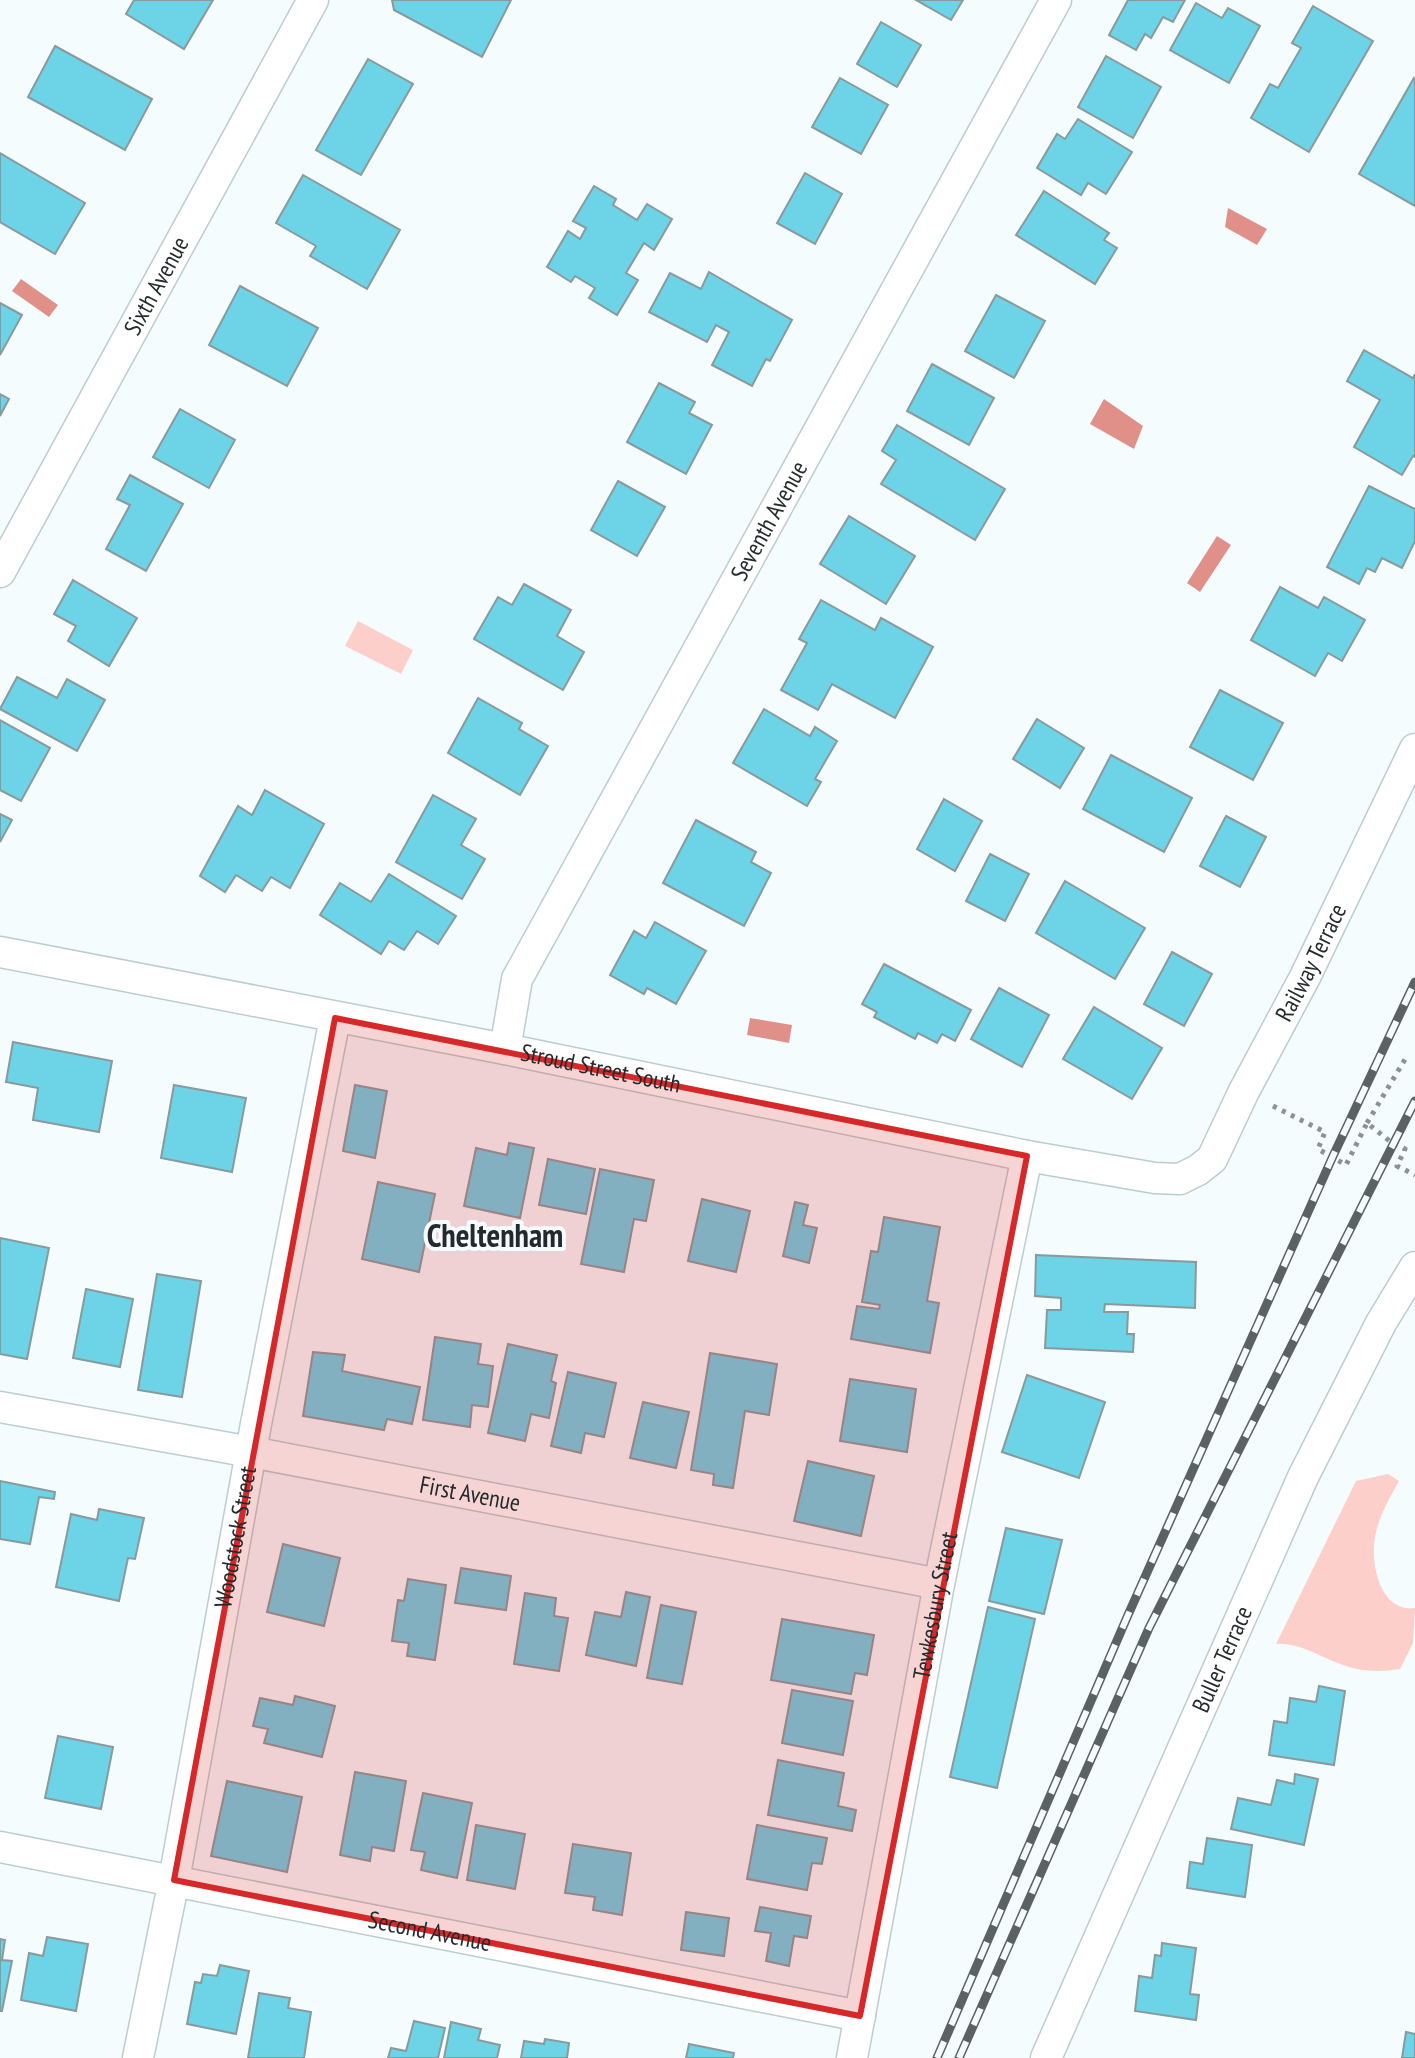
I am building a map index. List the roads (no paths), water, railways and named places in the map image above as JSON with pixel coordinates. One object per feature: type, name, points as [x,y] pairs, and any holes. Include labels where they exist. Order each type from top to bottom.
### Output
[{"type":"street","name":"Sixth Avenue","points":[[0,572],[313,0]]},
{"type":"street","name":"Seventh Avenue","points":[[505,1049],[517,979],[1056,0]]},
{"type":"street","name":"Railway Terrace","points":[[1198,1170],[1212,1159],[1244,1091],[1305,977],[1415,749]]},
{"type":"street","name":"Stroud Street South","points":[[0,952],[505,1049],[1027,1156],[1155,1178],[1180,1179],[1198,1170]]},
{"type":"street","name":"Woodstock Street","points":[[138,2058],[335,1018]]},
{"type":"street","name":"Tewkesbury Street","points":[[852,2058],[939,1584],[1027,1156]]},
{"type":"street","name":"Buller Terrace","points":[[1046,2058],[1303,1477],[1381,1323],[1415,1267]]},
{"type":"street","name":"First Avenue","points":[[0,1407],[939,1584]]},
{"type":"street","name":"Second Avenue","points":[[0,1847],[860,2016]]},
{"type":"railway","points":[[937,2058],[1128,1615],[1333,1156],[1415,982]]},
{"type":"railway","points":[[959,2058],[1149,1628],[1415,1101]]},
{"type":"district","name":"Cheltenham","points":[[495,1236]]}]
